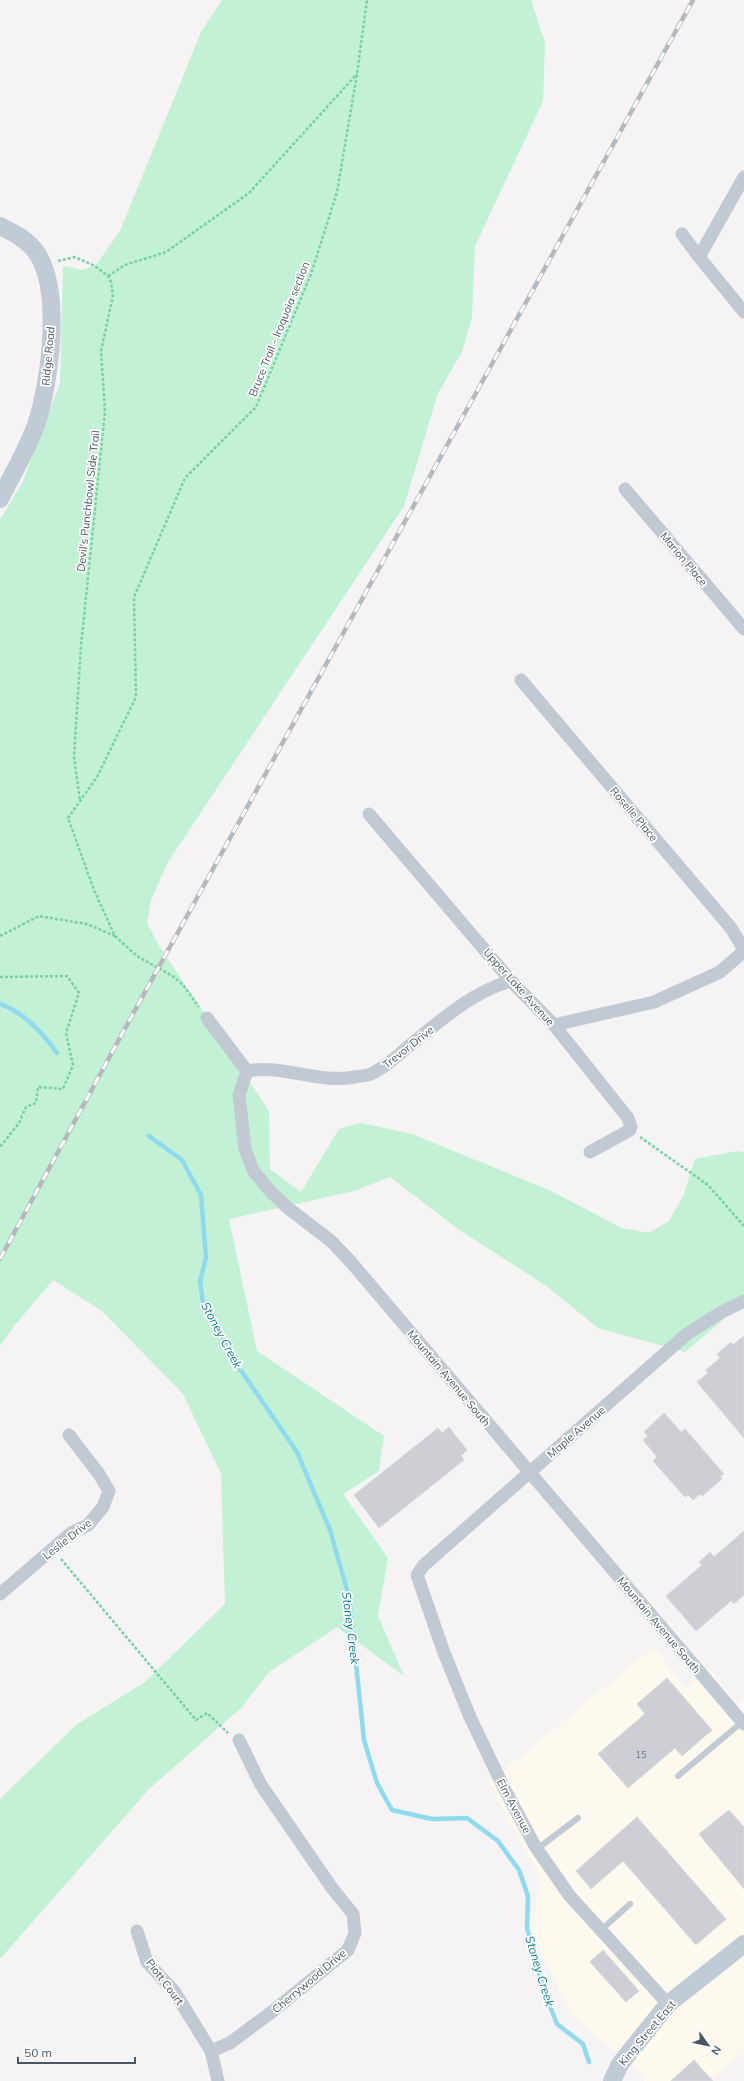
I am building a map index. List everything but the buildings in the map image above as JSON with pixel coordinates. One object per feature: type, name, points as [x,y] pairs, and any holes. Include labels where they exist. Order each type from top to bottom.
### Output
[{"type":"main road","name":"Ridge Road","points":[[0,226],[23,238],[33,249],[42,264],[48,285],[51,323],[48,372],[42,405],[35,427],[0,499]]},
{"type":"main road","name":"King Street East","points":[[612,2081],[620,2064],[668,2004],[744,1944]]},
{"type":"street","points":[[699,257],[744,177]]},
{"type":"street","points":[[682,234],[744,312]]},
{"type":"street","name":"Marion Place","points":[[625,489],[744,629]]},
{"type":"street","name":"Roselle Place","points":[[521,680],[731,928],[744,950]]},
{"type":"street","name":"Upper Lake Avenue","points":[[369,814],[511,981],[554,1025],[628,1118],[631,1126],[630,1130]]},
{"type":"street","points":[[554,1025],[654,1002],[720,972],[744,950]]},
{"type":"street","name":"Trevor Drive","points":[[247,1071],[263,1068],[315,1078],[339,1080],[372,1074],[391,1061],[467,1001],[493,986],[511,981]]},
{"type":"street","points":[[207,1018],[247,1071]]},
{"type":"street","name":"Mountain Avenue South","points":[[247,1071],[239,1095],[246,1149],[254,1170],[269,1190],[288,1208],[331,1241],[350,1260],[743,1723]]},
{"type":"street","points":[[590,1152],[630,1130]]},
{"type":"street","name":"Maple Avenue","points":[[418,1575],[422,1566],[687,1334],[720,1313],[744,1302]]},
{"type":"street","name":"Leslie Drive","points":[[0,1594],[71,1533],[88,1525],[103,1507],[109,1491],[99,1474],[69,1435]]},
{"type":"street","name":"Elm Avenue","points":[[418,1575],[443,1650],[470,1717],[504,1788],[537,1850],[569,1896],[668,2004]]},
{"type":"street","name":"Cherrywood Drive","points":[[211,2051],[230,2043],[273,2011],[348,1950],[356,1933],[353,1914],[323,1876],[261,1785],[240,1740]]},
{"type":"street","name":"Piott Court","points":[[137,1931],[147,1962],[174,1991],[211,2051]]},
{"type":"street","points":[[211,2051],[218,2081]]},
{"type":"lane","points":[[678,1776],[743,1723]]},
{"type":"lane","points":[[537,1850],[578,1818]]},
{"type":"lane","points":[[601,1930],[630,1904]]},
{"type":"path","name":"Bruce Trail - Iroquoia section","points":[[115,936],[94,890],[68,818],[97,777],[136,697],[134,597],[185,478],[256,407],[311,274],[337,192],[357,74],[367,0]]},
{"type":"path","points":[[42,264],[75,257],[95,266],[108,276],[125,265],[166,252],[249,193],[357,74]]},
{"type":"path","name":"Devil's Punchbowl Side Trail","points":[[80,801],[74,757],[81,646],[105,411],[101,351],[113,296],[111,282],[108,276]]},
{"type":"path","points":[[0,936],[39,916],[87,924],[115,936],[137,956],[174,977],[183,985],[207,1018]]},
{"type":"path","points":[[0,977],[67,976],[80,993],[66,1033],[73,1065],[63,1089],[38,1087],[36,1103],[26,1107],[19,1123],[0,1147]]},
{"type":"path","points":[[630,1130],[708,1185],[744,1226]]},
{"type":"path","points":[[53,1550],[196,1720],[207,1713],[223,1731],[240,1740]]},
{"type":"shaded area","points":[[654,1647],[685,1688],[709,1668],[737,1705],[744,1699],[744,2052],[708,2081],[645,2081],[634,2067],[570,2014],[532,1933],[540,1879],[489,1782]]},
{"type":"green space","points":[[222,0],[531,0],[545,43],[543,101],[475,246],[472,317],[462,352],[438,393],[404,506],[168,862],[151,900],[147,923],[158,944],[269,1111],[270,1169],[301,1192],[339,1129],[361,1123],[412,1134],[549,1190],[622,1228],[649,1233],[669,1221],[684,1194],[695,1159],[737,1151],[744,1152],[744,1302],[685,1352],[598,1328],[545,1285],[458,1229],[390,1177],[354,1191],[229,1219],[257,1351],[384,1436],[379,1471],[343,1494],[388,1558],[378,1616],[404,1676],[337,1627],[269,1672],[241,1708],[149,1789],[0,1959],[0,1799],[76,1725],[145,1682],[225,1604],[221,1474],[183,1394],[102,1311],[53,1280],[15,1325],[0,1346],[0,520],[23,481],[60,383],[63,266],[82,270],[96,265],[120,231],[201,32]]},
{"type":"waterway","name":"Stoney Creek","points":[[0,1004],[17,1012],[32,1024],[57,1053]]},
{"type":"waterway","name":"Stoney Creek","points":[[149,1136],[182,1160],[201,1195],[206,1258],[200,1281],[203,1303],[240,1369],[297,1452],[330,1530],[349,1597],[364,1740],[377,1783],[392,1810],[432,1819],[467,1818],[498,1841],[519,1870],[528,1896],[527,1928],[543,1988],[557,2024],[583,2044],[589,2062]]},
{"type":"railway","points":[[0,1259],[129,1021],[693,0]]}]
